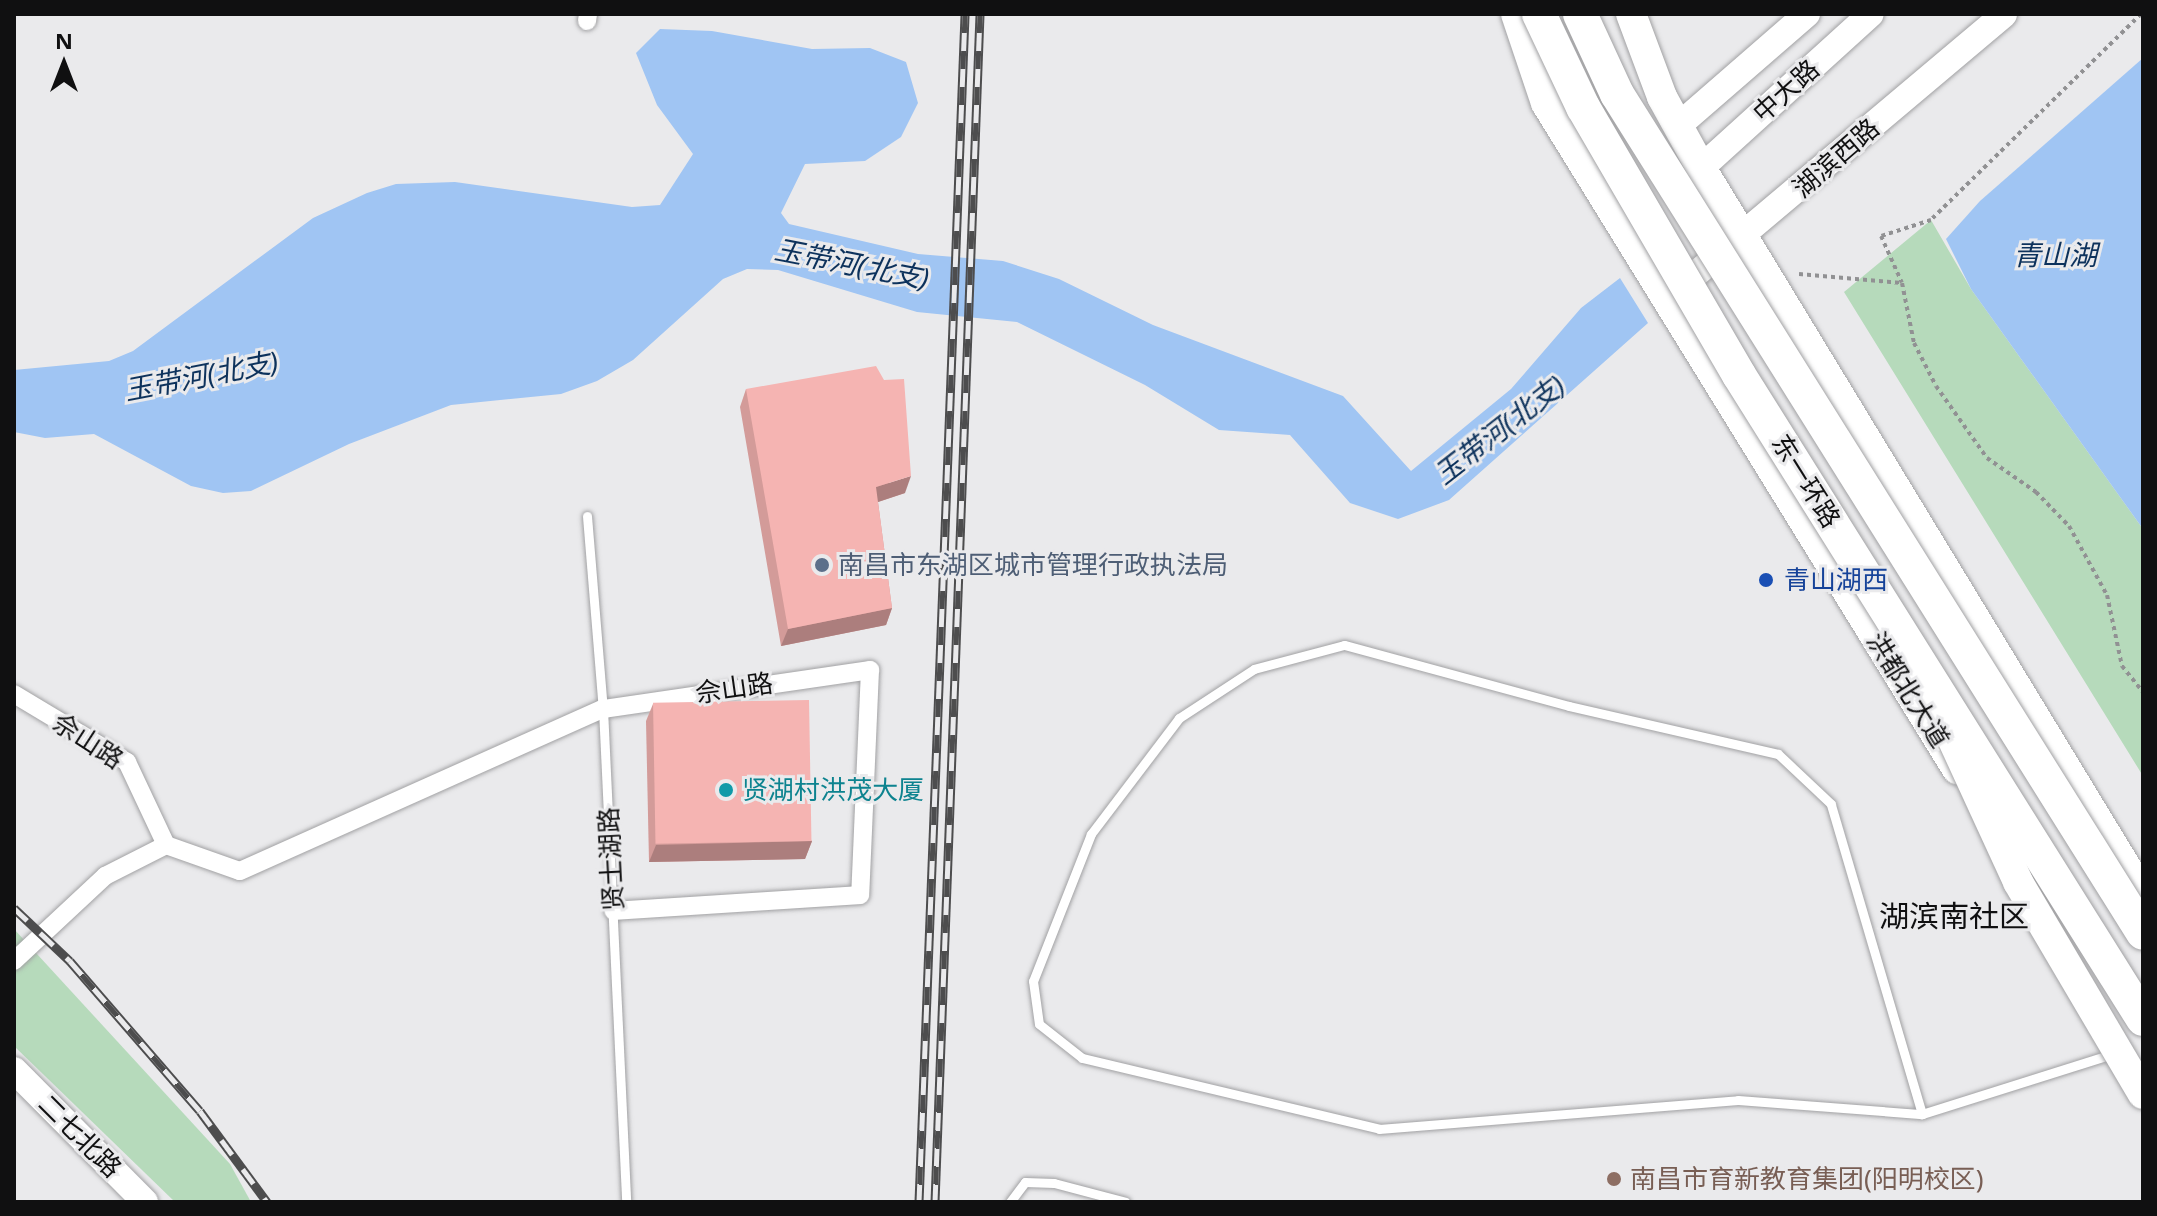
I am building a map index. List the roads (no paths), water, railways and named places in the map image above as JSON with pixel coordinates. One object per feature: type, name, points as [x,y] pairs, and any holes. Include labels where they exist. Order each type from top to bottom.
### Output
[{"type":"highway","name":"东一环路","points":[[1539,14],[1583,107],[1739,375],[1911,647],[2138,1046]]},
{"type":"highway","name":"东一环路","points":[[1580,14],[1617,94],[1713,251],[2143,933]]},
{"type":"main road","name":"洪都北大道","points":[[1516,14],[1546,103],[2138,1046]]},
{"type":"main road","points":[[1631,14],[1678,126],[1701,168],[2143,895]]},
{"type":"main road","name":"中大路","points":[[1678,126],[1807,14]]},
{"type":"main road","name":"中大路","points":[[1701,168],[1871,14]]},
{"type":"main road","name":"湖滨西路","points":[[1666,298],[1744,238],[2004,14]]},
{"type":"main road","points":[[1911,647],[2018,882],[2143,1094]]},
{"type":"main road","name":"二七北路","points":[[14,1070],[145,1202]]},
{"type":"street","name":"佘山路","points":[[14,694],[127,762],[166,845],[240,871],[603,709],[870,670],[860,895],[614,911]]},
{"type":"street","points":[[14,961],[105,876],[166,845]]},
{"type":"lane","name":"贤士湖路","points":[[587,516],[603,709],[626,1202]]},
{"type":"lane","points":[[1922,1114],[1831,804],[1778,754],[1569,706],[1344,645],[1254,669],[1179,718],[1091,834],[1033,981],[1039,1024],[1082,1058],[1379,1129],[1738,1100],[1922,1114],[2138,1046]]},
{"type":"lane","points":[[1010,1202],[1025,1182],[1054,1183],[1126,1202]]},
{"type":"water","name":"玉带河(北支)","points":[[660,29],[712,31],[812,49],[870,48],[906,62],[918,103],[901,137],[865,161],[805,164],[781,213],[789,224],[918,254],[1003,261],[1059,279],[1153,325],[1343,396],[1411,471],[1511,389],[1581,308],[1620,278],[1648,323],[1449,500],[1398,519],[1350,503],[1290,435],[1219,430],[1145,385],[1017,322],[917,312],[778,270],[747,269],[723,279],[633,360],[597,381],[561,394],[451,405],[349,444],[251,491],[223,493],[191,486],[94,434],[45,438],[14,432],[14,370],[109,361],[133,351],[313,218],[367,193],[396,184],[455,182],[632,207],[660,205],[693,154],[657,105],[636,53]]},
{"type":"water","name":"青山湖","points":[[2143,58],[2143,529],[1971,289],[1946,239],[1980,201]]},
{"type":"railway","points":[[919,1202],[965,14]]},
{"type":"railway","points":[[935,1202],[980,14]]},
{"type":"railway","points":[[14,908],[70,961],[200,1111],[267,1202]]},
{"type":"place","name":"南昌市东湖区城市管理行政执法局","points":[[822,565]]},
{"type":"place","name":"青山湖西","points":[[1766,580]]},
{"type":"place","name":"贤湖村洪茂大厦","points":[[726,790]]},
{"type":"place","name":"南昌市育新教育集团(阳明校区)","points":[[1614,1179]]},
{"type":"district","name":"湖滨南社区","points":[[1954,916]]}]
